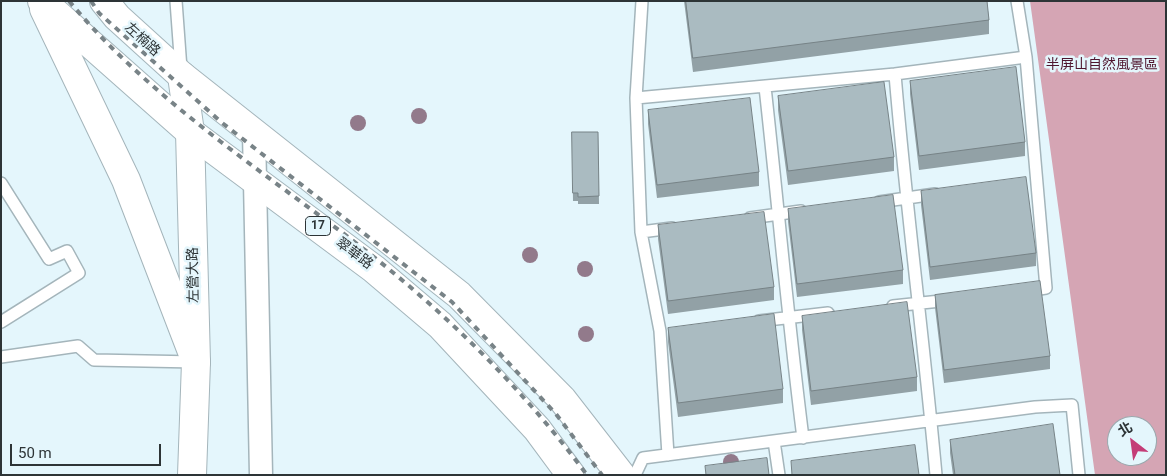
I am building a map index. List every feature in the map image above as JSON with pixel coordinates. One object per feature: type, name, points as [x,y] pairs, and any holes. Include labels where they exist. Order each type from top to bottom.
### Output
[{"type":"main road","name":"翠華路","points":[[41,1],[190,132],[374,269],[440,325],[538,429],[571,475]]},
{"type":"main road","points":[[41,1],[126,180],[196,362]]},
{"type":"main road","name":"左楠路","points":[[104,1],[117,17],[182,76]]},
{"type":"main road","name":"左營大路","points":[[182,76],[190,132],[196,362],[192,475]]},
{"type":"main road","name":"17","points":[[182,76],[460,295],[562,399],[621,475]]},
{"type":"street","points":[[254,132],[261,475]]},
{"type":"lane","points":[[176,1],[182,76]]},
{"type":"lane","points":[[642,1],[636,98],[642,232],[665,331],[668,455]]},
{"type":"lane","points":[[1017,1],[1026,57],[1032,179],[1046,288],[1017,292]]},
{"type":"lane","points":[[636,98],[895,74],[1026,57]]},
{"type":"lane","points":[[895,74],[906,198],[919,304],[936,475]]},
{"type":"lane","points":[[764,87],[780,214],[787,318],[803,438]]},
{"type":"lane","points":[[1,183],[49,260],[67,250],[79,272],[1,322]]},
{"type":"lane","points":[[867,203],[943,193]]},
{"type":"lane","points":[[740,219],[809,210]]},
{"type":"lane","points":[[642,232],[681,227]]},
{"type":"lane","points":[[882,308],[958,299]]},
{"type":"lane","points":[[748,322],[844,312]]},
{"type":"lane","points":[[1,357],[78,346],[94,360],[196,362]]},
{"type":"lane","points":[[635,475],[643,458],[1034,407],[1072,405],[1079,475]]},
{"type":"lane","points":[[774,441],[779,475]]},
{"type":"green space","name":"半屏山自然風景區","points":[[1030,1],[1166,1],[1166,475],[1095,475]]},
{"type":"building","points":[[686,1],[987,1],[989,20],[693,58]]},
{"type":"building","points":[[1016,67],[1025,142],[919,156],[910,81]]},
{"type":"building","points":[[884,82],[894,157],[788,171],[778,96]]},
{"type":"building","points":[[750,98],[759,172],[657,185],[648,110]]},
{"type":"building","points":[[572,132],[598,132],[599,196],[578,197],[578,193],[573,193]]},
{"type":"building","points":[[1026,177],[1036,253],[930,267],[921,191]]},
{"type":"building","points":[[893,195],[903,270],[797,284],[788,209]]},
{"type":"building","points":[[764,212],[774,287],[668,301],[658,225]]},
{"type":"building","points":[[1040,281],[1050,356],[944,370],[935,295]]},
{"type":"building","points":[[907,302],[917,377],[811,391],[802,316]]},
{"type":"building","points":[[774,314],[783,389],[678,403],[668,328]]},
{"type":"building","points":[[1053,424],[1060,475],[955,475],[950,440]]},
{"type":"building","points":[[915,445],[919,475],[792,475],[791,461]]},
{"type":"building","points":[[767,458],[769,475],[706,475],[705,466]]},
{"type":"railway","points":[[69,1],[100,36],[168,99],[385,266],[448,320],[535,410],[587,475]]},
{"type":"railway","points":[[91,1],[99,13],[221,122],[452,302],[556,414],[602,475]]}]
